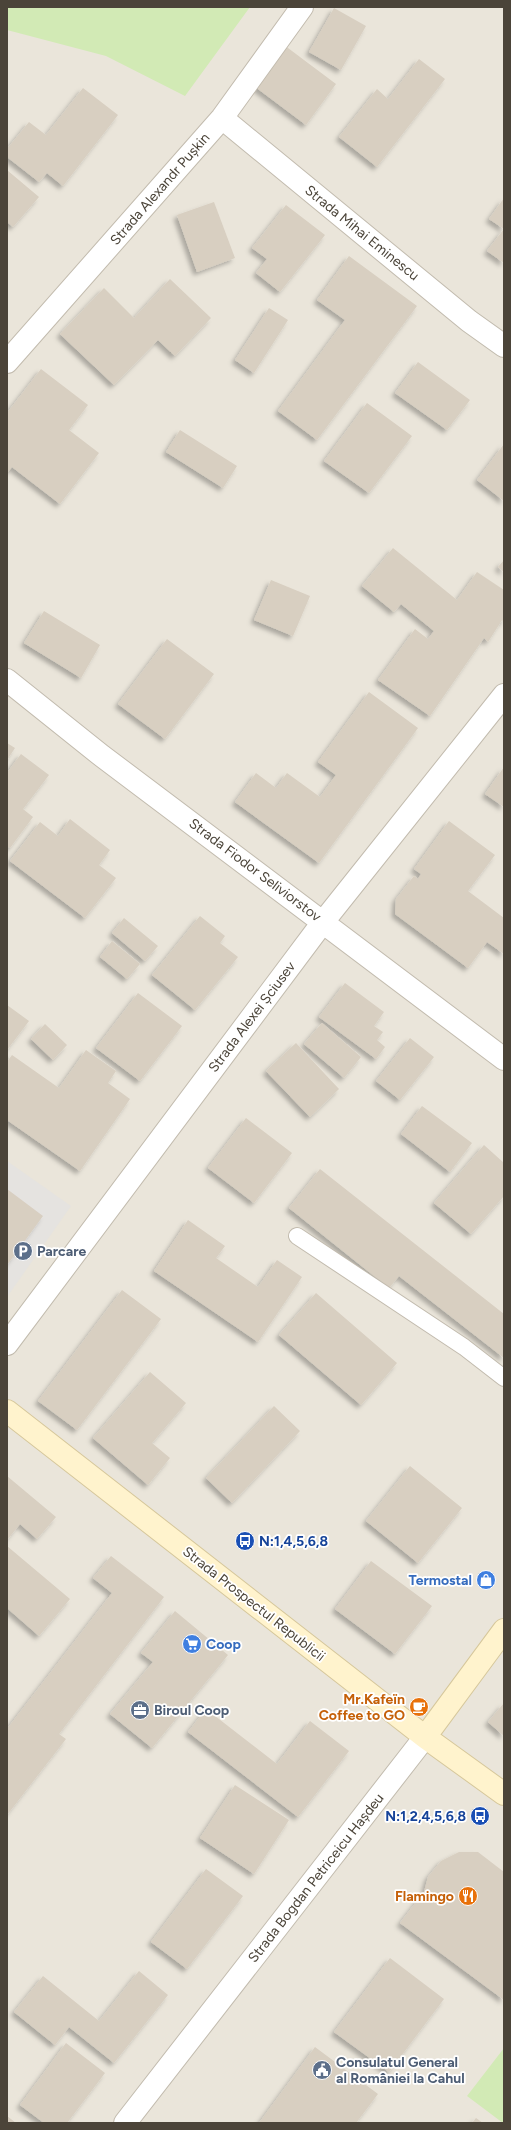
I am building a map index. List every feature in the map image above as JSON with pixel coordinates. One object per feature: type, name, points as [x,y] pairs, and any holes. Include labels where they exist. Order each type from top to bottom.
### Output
[{"type":"main road","name":"Strada Prospectul Republicii","points":[[7,1411],[425,1737],[504,1794]]},
{"type":"main road","name":"Strada Bogdan Petriceicu Hașdeu","points":[[425,1737],[504,1630]]},
{"type":"street","name":"Strada Alexandr Pușkin","points":[[7,362],[222,118],[302,7]]},
{"type":"street","name":"Strada Mihai Eminescu","points":[[222,118],[469,321],[504,346]]},
{"type":"street","name":"Strada Fiodor Seliviorstov","points":[[7,680],[102,756],[504,1059]]},
{"type":"street","name":"Strada Alexei Șciusev","points":[[7,1344],[323,922],[504,695]]},
{"type":"street","name":"Strada Bogdan Petriceicu Hașdeu","points":[[125,2123],[425,1737]]},
{"type":"lane","points":[[298,1236],[464,1347],[504,1378]]},
{"type":"shaded area","points":[[7,7],[504,7],[504,2123],[7,2123]]},
{"type":"shaded area","name":"Parcare","points":[[7,1161],[71,1206],[7,1297]]},
{"type":"green space","points":[[7,7],[250,7],[185,96],[106,56],[7,30]]},
{"type":"green space","points":[[504,2048],[504,2123],[503,2123],[467,2096]]},
{"type":"building","points":[[334,8],[366,26],[341,70],[309,52]]},
{"type":"building","points":[[280,42],[336,84],[306,125],[250,83]]},
{"type":"building","points":[[419,59],[445,79],[377,167],[339,137],[377,89],[388,99]]},
{"type":"building","points":[[83,88],[118,115],[63,186],[47,173],[39,182],[7,157],[7,149],[29,122],[46,135]]},
{"type":"building","points":[[7,170],[39,197],[13,227],[7,222]]},
{"type":"building","points":[[504,198],[504,229],[489,219]]},
{"type":"building","points":[[214,202],[235,258],[197,272],[177,215]]},
{"type":"building","points":[[286,205],[325,235],[280,292],[256,273],[267,259],[252,248]]},
{"type":"building","points":[[504,229],[504,263],[487,251]]},
{"type":"building","points":[[349,256],[417,306],[317,440],[278,411],[345,320],[317,300]]},
{"type":"building","points":[[170,279],[211,318],[175,356],[158,340],[114,385],[60,334],[104,288],[134,318]]},
{"type":"building","points":[[269,308],[288,320],[254,373],[235,360]]},
{"type":"building","points":[[418,362],[470,400],[447,430],[395,393]]},
{"type":"building","points":[[41,369],[88,405],[69,430],[99,453],[60,504],[12,467],[7,473],[7,413]]},
{"type":"building","points":[[367,403],[412,436],[369,493],[324,461]]},
{"type":"building","points":[[180,430],[237,466],[223,488],[166,452]]},
{"type":"building","points":[[504,444],[504,501],[477,480]]},
{"type":"building","points":[[393,548],[457,600],[477,572],[504,590],[504,622],[502,620],[488,642],[484,638],[430,716],[378,680],[415,629],[428,639],[434,631],[401,604],[394,612],[362,586]]},
{"type":"building","points":[[504,560],[504,572],[498,567]]},
{"type":"building","points":[[271,580],[310,596],[293,636],[254,620]]},
{"type":"building","points":[[44,611],[100,645],[81,678],[24,643]]},
{"type":"building","points":[[167,639],[214,674],[165,739],[118,704]]},
{"type":"building","points":[[369,692],[418,728],[319,863],[235,802],[256,773],[276,788],[287,773],[320,797],[336,775],[318,762]]},
{"type":"building","points":[[7,743],[15,748],[7,760]]},
{"type":"building","points":[[21,754],[49,775],[23,809],[33,817],[10,848],[7,846],[7,773]]},
{"type":"building","points":[[504,767],[504,807],[485,794]]},
{"type":"building","points":[[70,819],[110,850],[99,865],[116,878],[85,918],[10,861],[40,822],[58,836]]},
{"type":"building","points":[[449,821],[495,855],[468,891],[504,918],[504,954],[487,942],[468,968],[395,914],[396,899],[414,876],[418,879],[421,874],[414,869]]},
{"type":"building","points":[[200,916],[225,936],[220,943],[238,957],[195,1010],[152,975]]},
{"type":"building","points":[[124,918],[158,946],[145,961],[112,933]]},
{"type":"building","points":[[112,941],[140,964],[127,979],[100,957]]},
{"type":"building","points":[[345,983],[384,1012],[374,1026],[383,1032],[377,1040],[385,1047],[376,1059],[319,1017]]},
{"type":"building","points":[[138,993],[182,1026],[140,1081],[96,1048]]},
{"type":"building","points":[[7,1005],[29,1021],[7,1050]]},
{"type":"building","points":[[322,1023],[361,1057],[344,1078],[304,1044]]},
{"type":"building","points":[[45,1024],[67,1045],[53,1060],[31,1039]]},
{"type":"building","points":[[410,1038],[434,1057],[400,1100],[376,1081]]},
{"type":"building","points":[[296,1043],[339,1089],[310,1117],[266,1071]]},
{"type":"building","points":[[86,1050],[116,1071],[108,1083],[130,1099],[80,1171],[7,1120],[7,1062],[12,1055],[59,1088]]},
{"type":"building","points":[[422,1106],[472,1143],[450,1172],[401,1134]]},
{"type":"building","points":[[246,1118],[292,1153],[254,1203],[208,1168]]},
{"type":"building","points":[[484,1145],[504,1163],[504,1196],[471,1234],[434,1203]]},
{"type":"building","points":[[320,1169],[504,1314],[504,1358],[399,1276],[389,1288],[289,1208]]},
{"type":"building","points":[[7,1189],[43,1216],[7,1265]]},
{"type":"building","points":[[188,1220],[225,1246],[216,1258],[258,1287],[277,1260],[302,1277],[258,1342],[154,1271]]},
{"type":"building","points":[[122,1290],[161,1319],[77,1430],[38,1401]]},
{"type":"building","points":[[316,1293],[397,1363],[361,1405],[279,1335]]},
{"type":"building","points":[[150,1372],[186,1403],[152,1443],[170,1458],[148,1485],[93,1438]]},
{"type":"building","points":[[274,1406],[300,1431],[232,1503],[206,1478]]},
{"type":"building","points":[[410,1466],[462,1508],[418,1563],[366,1521]]},
{"type":"building","points":[[7,1476],[56,1517],[37,1539],[20,1524],[7,1540]]},
{"type":"building","points":[[7,1546],[70,1599],[39,1636],[7,1608]]},
{"type":"building","points":[[111,1556],[164,1597],[59,1734],[66,1739],[7,1815],[7,1729],[112,1593],[93,1578]]},
{"type":"building","points":[[371,1561],[432,1606],[395,1654],[335,1609]]},
{"type":"building","points":[[175,1611],[228,1655],[152,1748],[110,1714],[153,1662],[141,1653]]},
{"type":"building","points":[[504,1703],[504,1736],[488,1722]]},
{"type":"building","points":[[206,1709],[277,1764],[310,1721],[349,1751],[298,1817],[188,1732]]},
{"type":"building","points":[[235,1785],[289,1820],[254,1874],[200,1838]]},
{"type":"building","points":[[459,1852],[478,1852],[504,1872],[504,2000],[400,1923],[424,1892],[428,1877],[441,1861]]},
{"type":"building","points":[[206,1869],[243,1896],[187,1969],[151,1942]]},
{"type":"building","points":[[390,1958],[444,1999],[389,2072],[334,2032]]},
{"type":"building","points":[[139,1971],[168,1995],[114,2063],[69,2027],[55,2045],[14,2012],[43,1976],[99,2021]]},
{"type":"building","points":[[66,2043],[105,2073],[67,2123],[44,2123],[20,2105]]},
{"type":"building","name":"Consulatul General al României la Cahul","points":[[315,2047],[378,2094],[356,2123],[259,2123]]},
{"type":"building","points":[[7,2116],[16,2123],[7,2123]]},
{"type":"building","points":[[476,2118],[483,2123],[472,2123]]},
{"type":"place","name":"Parcare","points":[[23,1251]]},
{"type":"place","name":"N:1,4,5,6,8","points":[[245,1541]]},
{"type":"place","name":"Termostal","points":[[486,1580]]},
{"type":"place","name":"Coop","points":[[192,1644]]},
{"type":"place","name":"Mr.Kafeïn Coffee to GO","points":[[419,1707]]},
{"type":"place","name":"Biroul Coop","points":[[140,1710]]},
{"type":"place","name":"N:1,2,4,5,6,8","points":[[480,1816]]},
{"type":"place","name":"Flamingo","points":[[468,1896]]},
{"type":"place","name":"Consulatul General al României la Cahul","points":[[322,2070]]}]
